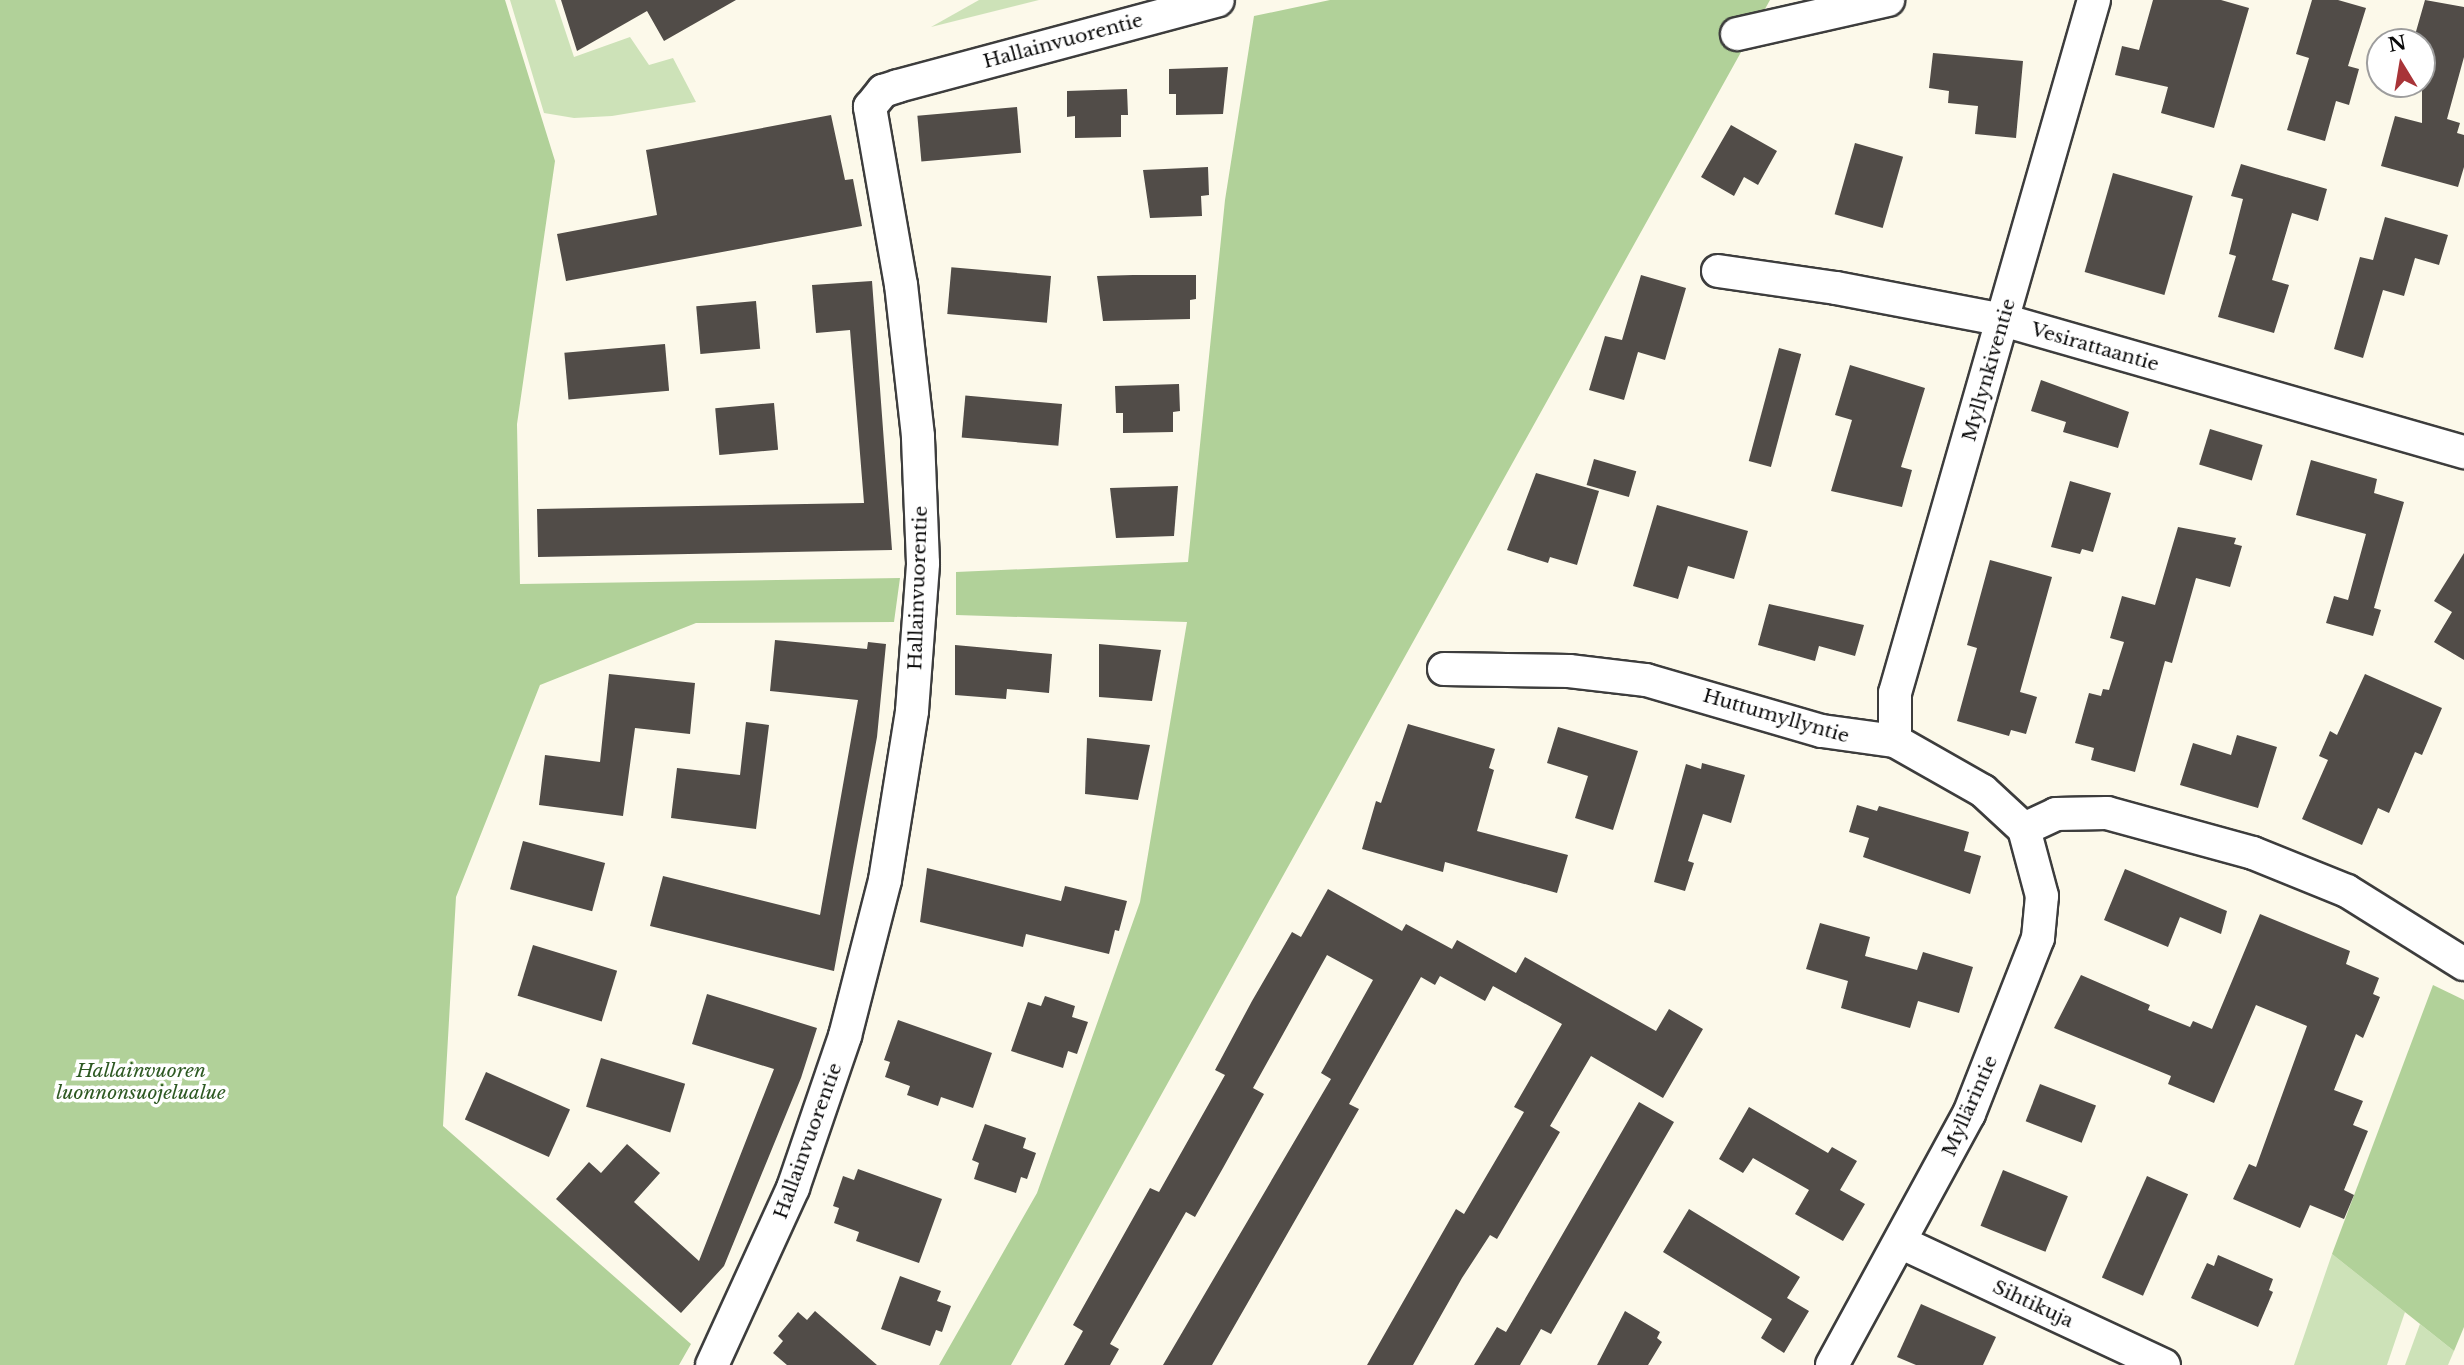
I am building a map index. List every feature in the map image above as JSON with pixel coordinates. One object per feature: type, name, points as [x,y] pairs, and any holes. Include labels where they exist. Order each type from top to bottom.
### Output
[{"type":"street","name":"Hallainvuorentie","points":[[712,1365],[793,1188],[845,1036],[885,880],[912,711],[923,563],[918,436],[901,285],[870,107],[883,91],[917,80],[1218,0]]},
{"type":"street","points":[[1737,34],[1888,0]]},
{"type":"street","name":"Myllynkiventie","points":[[1895,741],[1895,693],[2094,0]]},
{"type":"street","name":"Vesirattaantie","points":[[1718,271],[1836,288],[2003,320],[2464,452]]},
{"type":"street","name":"Huttumyllyntie","points":[[1444,668],[1569,671],[1646,681],[1822,731],[1895,741],[1983,791],[2024,829]]},
{"type":"street","points":[[2024,829],[2056,814],[2107,813],[2253,853],[2359,897],[2464,964]]},
{"type":"street","name":"Myllärintie","points":[[1832,1365],[1902,1243],[1969,1114],[2038,938],[2042,897],[2024,829]]},
{"type":"street","name":"Sihtikuja","points":[[1902,1243],[2164,1365]]},
{"type":"green space","name":"Hallainvuoren luonnonsuojelualue","points":[[0,0],[505,0],[555,161],[517,424],[520,584],[900,578],[894,622],[696,623],[540,685],[456,897],[443,1126],[691,1344],[679,1365],[0,1365]]},
{"type":"green space","points":[[510,0],[555,0],[574,57],[630,37],[649,65],[673,58],[696,102],[612,116],[574,118],[544,113]]},
{"type":"green space","points":[[979,0],[1039,0],[931,27]]},
{"type":"green space","points":[[1330,0],[1770,0],[1011,1365],[939,1365],[1037,1193],[1140,902],[1187,622],[956,615],[956,572],[1188,562],[1225,200],[1254,16]]},
{"type":"green space","points":[[2433,985],[2464,1000],[2464,1327],[2454,1351],[2332,1254]]},
{"type":"green space","points":[[2332,1254],[2405,1312],[2387,1365],[2294,1365]]},
{"type":"green space","points":[[2420,1324],[2454,1351],[2448,1365],[2405,1365]]},
{"type":"building","points":[[561,0],[736,0],[664,41],[647,11],[577,51]]},
{"type":"building","points":[[2153,0],[2221,0],[2249,8],[2214,128],[2161,113],[2168,87],[2115,75],[2122,46],[2139,50]]},
{"type":"building","points":[[2312,0],[2338,0],[2366,8],[2348,66],[2359,69],[2349,105],[2336,101],[2325,141],[2287,130],[2309,58],[2296,54]]},
{"type":"building","points":[[2425,0],[2464,7],[2464,57],[2447,119],[2460,123],[2457,133],[2464,135],[2464,167],[2458,187],[2381,166],[2395,116],[2422,123],[2422,98],[2436,98],[2436,28],[2417,28]]},
{"type":"building","points":[[1933,53],[2023,61],[2016,138],[1975,134],[1978,106],[1948,103],[1949,91],[1929,88]]},
{"type":"building","points":[[1228,67],[1223,114],[1176,115],[1176,94],[1169,94],[1169,69]]},
{"type":"building","points":[[1127,89],[1128,115],[1121,115],[1121,137],[1075,138],[1075,116],[1067,117],[1067,91]]},
{"type":"building","points":[[1017,107],[1021,153],[921,162],[917,116]]},
{"type":"building","points":[[831,115],[845,180],[853,179],[862,226],[566,281],[557,234],[657,215],[646,150]]},
{"type":"building","points":[[1731,125],[1777,151],[1758,185],[1744,177],[1734,196],[1701,177]]},
{"type":"building","points":[[1855,143],[1903,157],[1883,228],[1835,214]]},
{"type":"building","points":[[2241,164],[2327,189],[2318,221],[2292,213],[2272,280],[2289,285],[2274,333],[2218,317],[2236,256],[2229,254],[2243,199],[2231,196]]},
{"type":"building","points":[[1208,167],[1209,195],[1201,196],[1202,216],[1150,218],[1143,170]]},
{"type":"building","points":[[2113,173],[2193,196],[2164,295],[2085,272]]},
{"type":"building","points":[[2385,217],[2448,235],[2439,265],[2415,258],[2404,296],[2383,290],[2363,358],[2334,349],[2360,257],[2373,260]]},
{"type":"building","points":[[951,267],[1051,276],[1047,323],[947,314]]},
{"type":"building","points":[[1196,275],[1196,299],[1190,300],[1190,319],[1103,321],[1097,276]]},
{"type":"building","points":[[1641,275],[1686,288],[1665,360],[1638,352],[1624,400],[1589,390],[1605,336],[1622,340]]},
{"type":"building","points":[[872,281],[892,550],[538,557],[537,509],[864,503],[850,330],[816,333],[812,285]]},
{"type":"building","points":[[756,301],[760,349],[700,354],[696,306]]},
{"type":"building","points":[[665,344],[669,391],[568,400],[564,353]]},
{"type":"building","points":[[1779,348],[1801,354],[1771,467],[1749,461]]},
{"type":"building","points":[[1850,365],[1925,388],[1901,467],[1912,470],[1902,507],[1831,491],[1852,420],[1835,415]]},
{"type":"building","points":[[2041,380],[2129,412],[2118,448],[2063,432],[2066,422],[2031,411]]},
{"type":"building","points":[[1179,384],[1180,411],[1173,412],[1173,432],[1123,433],[1123,413],[1116,413],[1115,386]]},
{"type":"building","points":[[965,396],[1062,404],[1058,446],[962,437]]},
{"type":"building","points":[[774,403],[778,450],[719,455],[715,408]]},
{"type":"building","points":[[2210,429],[2263,445],[2252,480],[2199,464]]},
{"type":"building","points":[[1594,459],[1636,471],[1629,497],[1587,485]]},
{"type":"building","points":[[2311,460],[2377,479],[2374,493],[2404,502],[2374,608],[2381,610],[2373,636],[2326,623],[2334,596],[2348,600],[2366,534],[2296,515]]},
{"type":"building","points":[[1536,473],[1599,491],[1577,565],[1550,557],[1548,563],[1507,550]]},
{"type":"building","points":[[2070,481],[2111,493],[2093,552],[2082,549],[2080,554],[2051,547]]},
{"type":"building","points":[[1178,486],[1174,536],[1116,538],[1110,488]]},
{"type":"building","points":[[1657,505],[1748,531],[1734,579],[1688,566],[1678,599],[1633,586]]},
{"type":"building","points":[[2178,527],[2236,538],[2234,544],[2242,546],[2230,587],[2196,578],[2172,663],[2165,661],[2135,772],[2091,760],[2094,748],[2075,743],[2089,693],[2101,696],[2103,689],[2109,690],[2124,642],[2110,638],[2122,596],[2155,605]]},
{"type":"building","points":[[2464,553],[2464,660],[2434,642],[2452,612],[2434,601]]},
{"type":"building","points":[[1990,560],[2052,577],[2020,692],[2037,697],[2026,734],[2011,730],[2009,736],[1957,721],[1977,648],[1967,645]]},
{"type":"building","points":[[1769,604],[1864,625],[1855,656],[1819,646],[1815,661],[1758,645]]},
{"type":"building","points":[[775,640],[867,649],[868,642],[886,644],[877,737],[834,971],[650,926],[663,876],[820,915],[858,700],[770,691]]},
{"type":"building","points":[[1099,644],[1161,650],[1152,701],[1099,697]]},
{"type":"building","points":[[955,645],[1052,654],[1049,693],[1007,689],[1006,699],[955,695]]},
{"type":"building","points":[[609,674],[695,683],[690,734],[635,728],[623,816],[539,805],[545,755],[600,762]]},
{"type":"building","points":[[2365,674],[2442,708],[2422,755],[2415,752],[2389,813],[2378,808],[2362,845],[2302,819],[2328,760],[2319,756],[2330,731],[2337,735]]},
{"type":"building","points":[[746,722],[769,725],[756,829],[671,818],[677,768],[740,775]]},
{"type":"building","points":[[1408,724],[1495,749],[1489,768],[1494,770],[1477,831],[1568,855],[1557,893],[1445,862],[1443,872],[1362,849],[1376,801],[1381,803]]},
{"type":"building","points":[[1558,727],[1638,751],[1613,830],[1575,818],[1588,776],[1547,763]]},
{"type":"building","points":[[2237,735],[2277,747],[2258,808],[2180,785],[2193,743],[2231,755]]},
{"type":"building","points":[[1087,738],[1150,745],[1138,800],[1085,794]]},
{"type":"building","points":[[1702,763],[1745,775],[1731,823],[1703,814],[1688,861],[1694,863],[1685,891],[1654,882],[1686,764],[1701,769]]},
{"type":"building","points":[[1857,805],[1877,811],[1879,806],[1969,832],[1964,851],[1981,856],[1970,894],[1863,857],[1869,838],[1849,832]]},
{"type":"building","points":[[523,841],[605,863],[592,911],[510,889]]},
{"type":"building","points":[[927,868],[1061,901],[1065,886],[1127,901],[1109,954],[1026,934],[1023,947],[920,922]]},
{"type":"building","points":[[2125,869],[2227,911],[2221,934],[2180,917],[2168,947],[2104,920]]},
{"type":"building","points":[[1328,889],[1402,931],[1406,924],[1452,949],[1457,940],[1516,973],[1525,957],[1656,1031],[1669,1009],[1703,1029],[1663,1098],[1591,1056],[1550,1126],[1560,1132],[1497,1239],[1490,1235],[1462,1278],[1413,1365],[1367,1365],[1456,1209],[1464,1214],[1524,1112],[1514,1107],[1562,1024],[1493,986],[1485,1001],[1440,976],[1435,985],[1421,977],[1349,1104],[1359,1109],[1212,1365],[1163,1365],[1331,1079],[1321,1073],[1373,980],[1327,955],[1253,1088],[1264,1094],[1223,1168],[1195,1217],[1186,1212],[1110,1344],[1119,1349],[1110,1365],[1064,1365],[1083,1331],[1073,1325],[1150,1188],[1159,1192],[1225,1075],[1215,1070],[1252,1001],[1292,932],[1301,937]]},
{"type":"building","points":[[2260,914],[2350,951],[2346,964],[2379,978],[2373,994],[2380,997],[2363,1038],[2356,1034],[2334,1090],[2363,1101],[2353,1125],[2368,1131],[2344,1190],[2354,1195],[2344,1219],[2310,1205],[2300,1228],[2233,1199],[2249,1164],[2256,1167],[2307,1026],[2256,1005],[2214,1103],[2168,1084],[2171,1076],[2054,1028],[2081,975],[2150,1005],[2148,1010],[2190,1027],[2193,1021],[2212,1029]]},
{"type":"building","points":[[1820,923],[1870,937],[1865,956],[1917,970],[1923,952],[1973,967],[1959,1013],[1918,1001],[1910,1028],[1841,1008],[1848,981],[1806,969]]},
{"type":"building","points":[[533,945],[617,971],[602,1021],[518,996]]},
{"type":"building","points":[[707,994],[817,1028],[801,1078],[724,1266],[681,1313],[556,1199],[589,1162],[601,1173],[627,1144],[660,1173],[634,1202],[699,1261],[774,1069],[692,1044]]},
{"type":"building","points":[[1045,996],[1075,1006],[1072,1017],[1088,1022],[1077,1054],[1068,1051],[1063,1068],[1011,1051],[1028,1002],[1041,1006]]},
{"type":"building","points":[[898,1020],[992,1053],[973,1108],[941,1097],[938,1106],[907,1095],[910,1086],[885,1077],[890,1062],[884,1060]]},
{"type":"building","points":[[601,1058],[685,1084],[670,1133],[586,1107]]},
{"type":"building","points":[[486,1072],[570,1109],[549,1157],[465,1120]]},
{"type":"building","points":[[2040,1084],[2096,1106],[2082,1143],[2026,1121]]},
{"type":"building","points":[[1639,1102],[1674,1122],[1551,1334],[1541,1329],[1520,1365],[1474,1365],[1497,1327],[1506,1332]]},
{"type":"building","points":[[1749,1107],[1828,1153],[1832,1147],[1857,1161],[1840,1190],[1865,1204],[1843,1241],[1795,1214],[1809,1190],[1753,1158],[1743,1173],[1719,1159]]},
{"type":"building","points":[[985,1124],[1026,1138],[1023,1148],[1036,1153],[1027,1179],[1021,1177],[1016,1193],[974,1179],[979,1163],[972,1160]]},
{"type":"building","points":[[858,1169],[942,1199],[919,1263],[856,1241],[859,1232],[834,1223],[839,1208],[833,1206],[843,1176],[854,1180]]},
{"type":"building","points":[[2003,1170],[2068,1196],[2045,1252],[1981,1226]]},
{"type":"building","points":[[2147,1176],[2188,1194],[2143,1296],[2102,1277]]},
{"type":"building","points":[[1689,1209],[1800,1277],[1787,1298],[1809,1311],[1784,1353],[1761,1338],[1772,1319],[1663,1252]]},
{"type":"building","points":[[2218,1255],[2273,1279],[2269,1290],[2273,1292],[2258,1327],[2191,1298],[2207,1263],[2214,1266]]},
{"type":"building","points":[[900,1276],[941,1291],[937,1301],[951,1306],[942,1332],[936,1330],[930,1346],[881,1329]]},
{"type":"building","points":[[1921,1304],[1996,1337],[1983,1365],[1916,1365],[1897,1357]]},
{"type":"building","points":[[815,1311],[877,1365],[787,1365],[773,1353],[783,1341],[778,1336],[798,1312],[807,1320]]},
{"type":"building","points":[[1625,1311],[1660,1332],[1657,1338],[1662,1342],[1648,1365],[1597,1365]]}]
